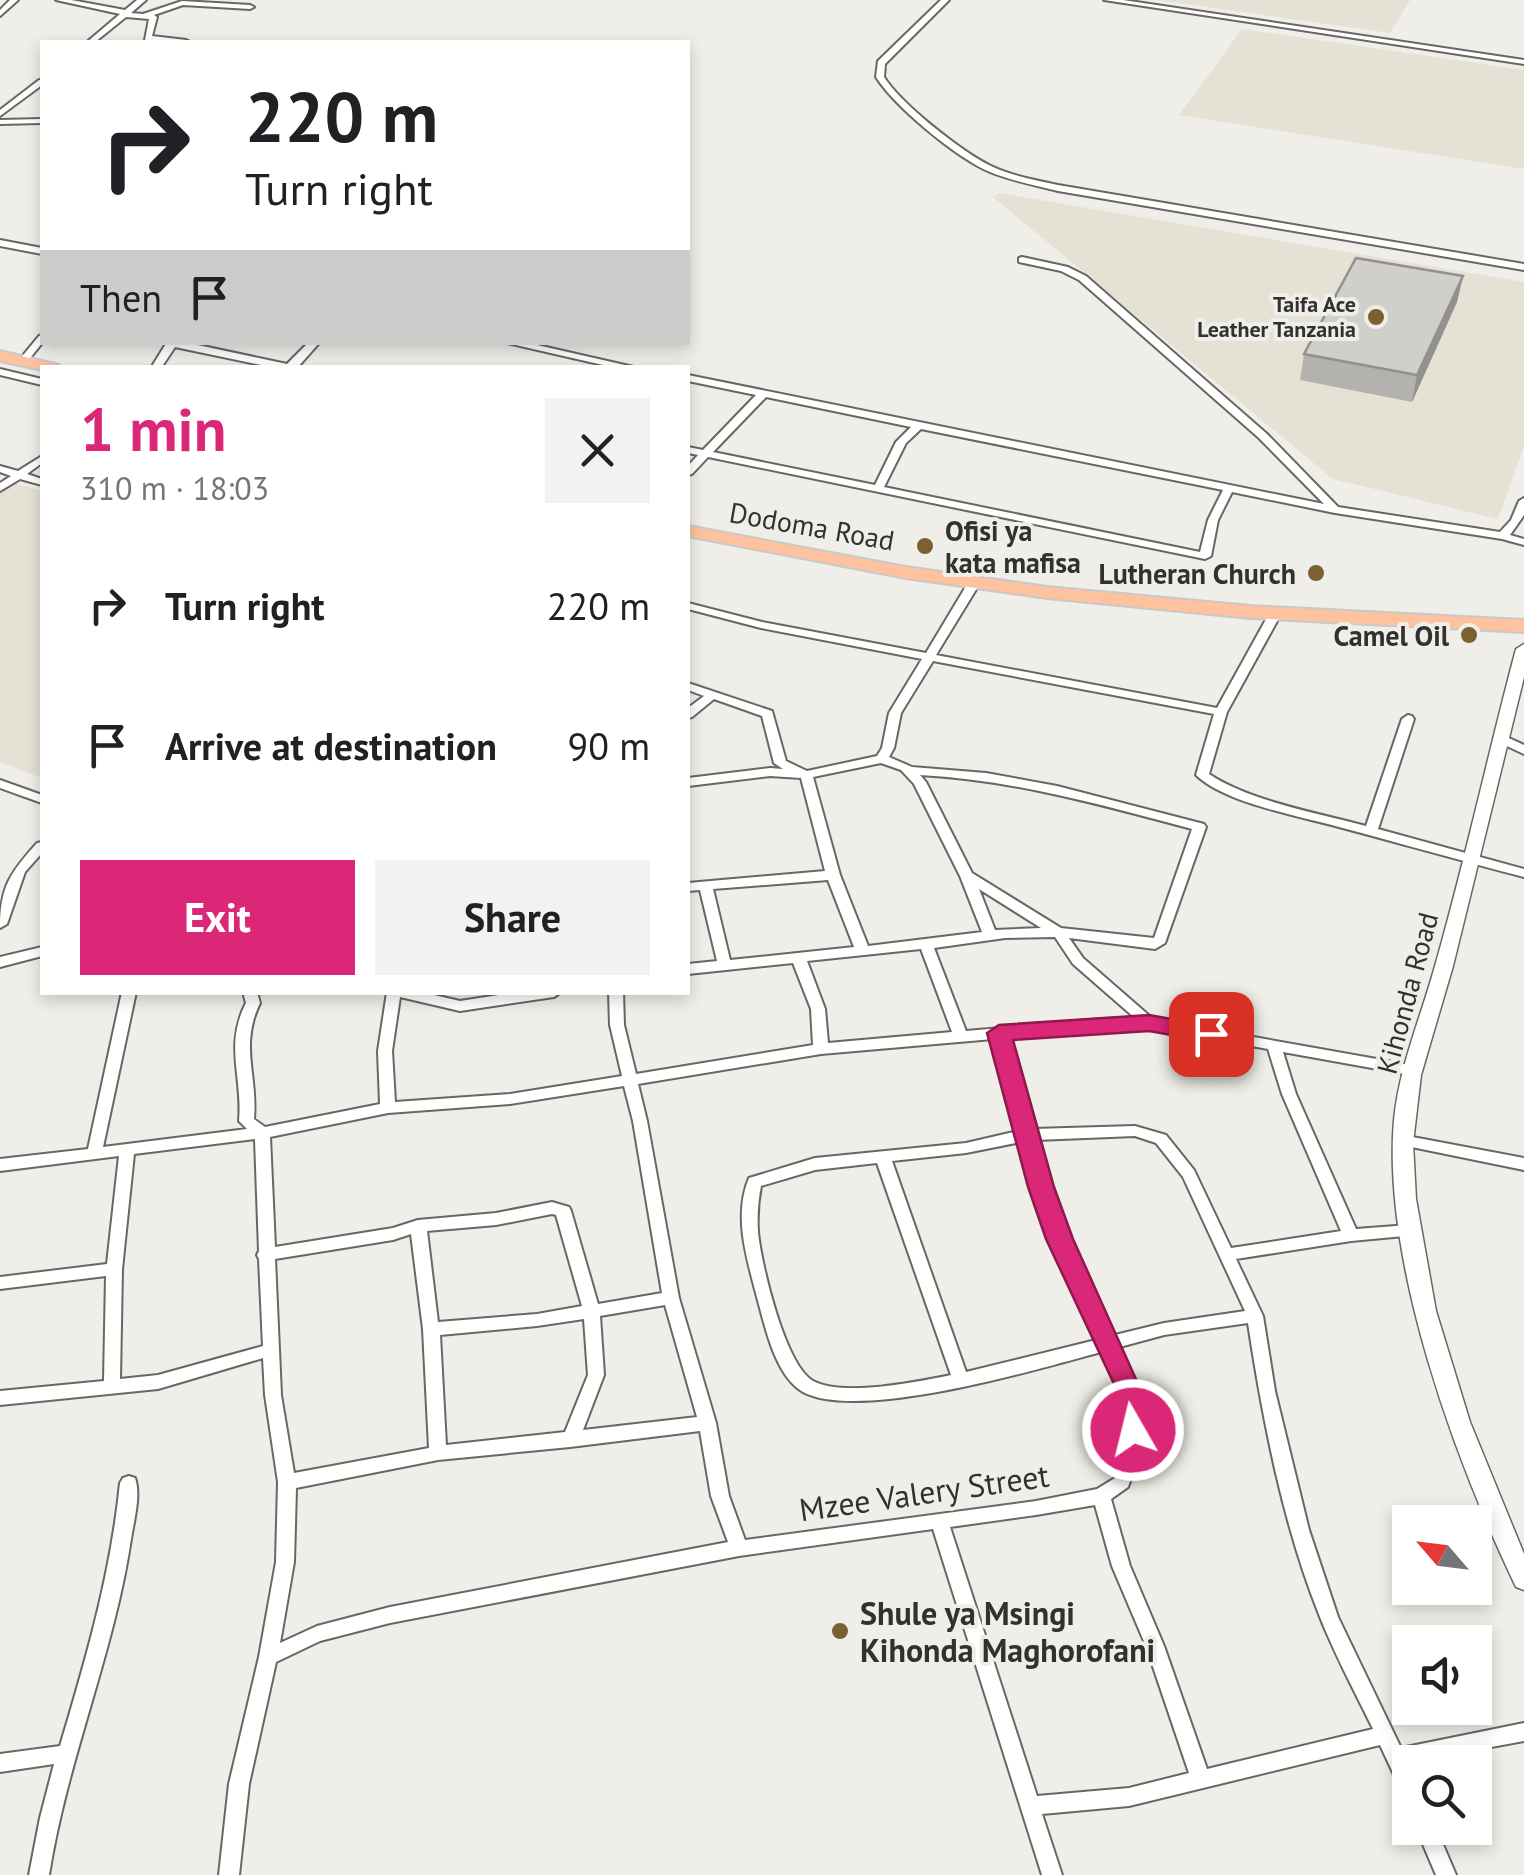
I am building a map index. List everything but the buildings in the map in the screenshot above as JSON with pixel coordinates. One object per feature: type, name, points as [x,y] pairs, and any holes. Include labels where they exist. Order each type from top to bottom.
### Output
[{"type":"highway","points":[[0,356],[41,365]]},
{"type":"highway","name":"Dodoma Road","points":[[690,531],[974,584],[1275,614],[1524,626]]},
{"type":"street","points":[[60,0],[146,15],[182,3],[250,6]]},
{"type":"street","points":[[94,40],[142,0]]},
{"type":"street","points":[[945,0],[881,63],[879,74],[882,82],[918,115],[982,165],[1058,188],[1524,267]]},
{"type":"street","points":[[1108,0],[1524,62]]},
{"type":"street","points":[[0,14],[8,3]]},
{"type":"street","points":[[146,15],[154,19],[148,38],[167,40]]},
{"type":"street","points":[[0,114],[40,84]]},
{"type":"street","points":[[0,122],[40,120]]},
{"type":"street","points":[[0,243],[40,250]]},
{"type":"street","points":[[1022,260],[1071,270],[1085,278],[1100,296],[1263,436],[1334,510]]},
{"type":"street","points":[[23,361],[40,340]]},
{"type":"street","points":[[182,345],[280,365]]},
{"type":"street","points":[[292,365],[312,345]]},
{"type":"street","points":[[522,345],[619,365]]},
{"type":"street","points":[[0,372],[40,382]]},
{"type":"street","points":[[690,378],[1334,510],[1524,542]]},
{"type":"street","points":[[690,470],[764,393]]},
{"type":"street","points":[[880,487],[901,442],[917,427]]},
{"type":"street","points":[[690,450],[1205,556],[1213,520],[1229,488]]},
{"type":"street","points":[[0,488],[40,460]]},
{"type":"street","points":[[0,469],[40,481]]},
{"type":"street","points":[[1503,536],[1522,509]]},
{"type":"street","points":[[882,759],[895,713],[974,584]]},
{"type":"street","points":[[690,607],[761,625],[1220,712]]},
{"type":"street","points":[[1275,614],[1220,712],[1220,728],[1203,763],[1202,775],[1256,800],[1524,873]]},
{"type":"street","name":"Kihonda Road","points":[[1524,649],[1519,691],[1500,738],[1434,1002],[1411,1070],[1402,1140],[1409,1231],[1438,1352],[1467,1443],[1518,1554],[1524,1580]]},
{"type":"street","points":[[690,687],[768,714],[780,763],[806,775]]},
{"type":"street","points":[[690,712],[712,695]]},
{"type":"street","points":[[1370,832],[1408,720]]},
{"type":"street","points":[[1500,738],[1524,750]]},
{"type":"street","points":[[690,782],[770,772],[806,775],[882,759],[912,771],[982,774],[1036,783],[1199,827],[1158,942],[1107,934],[990,934],[690,969]]},
{"type":"street","points":[[912,771],[936,809],[990,934]]},
{"type":"street","points":[[806,775],[832,876],[862,949]]},
{"type":"street","points":[[0,784],[40,797]]},
{"type":"street","points":[[0,924],[19,871],[40,848]]},
{"type":"street","points":[[690,886],[832,876]]},
{"type":"street","points":[[967,876],[1059,932],[1078,961],[1149,1023]]},
{"type":"street","points":[[706,887],[724,963]]},
{"type":"street","points":[[926,944],[961,1037]]},
{"type":"street","points":[[0,962],[40,952]]},
{"type":"street","points":[[799,959],[818,1009],[822,1049]]},
{"type":"street","points":[[94,1154],[128,995]]},
{"type":"street","points":[[251,995],[253,1003],[243,1018],[241,1052],[249,1107],[246,1121],[262,1133]]},
{"type":"street","points":[[388,1108],[385,1051],[395,995]]},
{"type":"street","points":[[410,995],[460,1006],[531,995]]},
{"type":"street","points":[[616,995],[617,1024],[640,1121],[671,1298],[707,1423],[720,1496],[739,1548]]},
{"type":"street","points":[[0,1165],[262,1133],[388,1108],[510,1099],[822,1049],[999,1033],[1149,1023],[1411,1070]]},
{"type":"street","points":[[999,1033],[1026,1135],[1060,1239],[1134,1406],[1133,1448],[1122,1482],[1101,1496],[1120,1566],[1155,1646],[1201,1779]]},
{"type":"street","points":[[1274,1046],[1289,1094],[1351,1234]]},
{"type":"street","points":[[1254,1316],[1106,1344],[1012,1370],[917,1387],[837,1395],[810,1388],[793,1371],[780,1349],[746,1215],[754,1182],[815,1164],[966,1148],[1026,1135],[1136,1131],[1161,1139],[1189,1174],[1254,1316],[1267,1391],[1300,1530],[1329,1617],[1392,1746]]},
{"type":"street","points":[[229,1875],[238,1784],[268,1657],[285,1562],[287,1482],[270,1350],[262,1133]]},
{"type":"street","points":[[1402,1140],[1524,1164]]},
{"type":"street","points":[[112,1385],[114,1269],[127,1149]]},
{"type":"street","points":[[883,1157],[960,1378]]},
{"type":"street","points":[[266,1255],[393,1234],[418,1226],[496,1219],[552,1208],[563,1211],[592,1309],[596,1376],[570,1440]]},
{"type":"street","points":[[418,1226],[431,1329],[438,1454]]},
{"type":"street","points":[[1228,1254],[1351,1234],[1409,1231]]},
{"type":"street","points":[[0,1283],[114,1269]]},
{"type":"street","points":[[431,1329],[537,1320],[671,1298]]},
{"type":"street","points":[[0,1398],[158,1382],[270,1350]]},
{"type":"street","points":[[287,1482],[438,1454],[707,1423]]},
{"type":"street","points":[[39,1875],[64,1754],[77,1724],[117,1578],[129,1483]]},
{"type":"street","name":"Mzee Valery Street","points":[[268,1657],[318,1634],[390,1615],[739,1548],[940,1523],[1101,1496]]},
{"type":"street","points":[[940,1523],[1052,1875]]},
{"type":"street","points":[[1461,1745],[1524,1732]]},
{"type":"street","points":[[1030,1806],[1129,1797],[1386,1735]]},
{"type":"street","points":[[0,1763],[64,1754]]},
{"type":"street","points":[[1433,1845],[1446,1875]]},
{"type":"shaded area","points":[[1158,0],[1410,0],[1390,33]]},
{"type":"shaded area","points":[[1242,29],[1524,70],[1524,169],[1179,115]]},
{"type":"shaded area","points":[[999,193],[1524,282],[1524,446],[1498,519],[1333,479],[993,197]]},
{"type":"shaded area","points":[[7,481],[40,490],[40,777],[0,762],[0,485]]},
{"type":"place","name":"Taifa Ace Leather Tanzania","points":[[1376,317]]},
{"type":"place","name":"Ofisi ya kata mafisa","points":[[925,546]]},
{"type":"place","name":"Lutheran Church","points":[[1316,573]]},
{"type":"place","name":"Camel Oil","points":[[1469,635]]},
{"type":"place","name":"Shule ya Msingi Kihonda Maghorofani","points":[[840,1631]]},
{"type":"route","points":[[1133,1430],[1134,1406],[1128,1384],[1060,1239],[1041,1187],[999,1033],[1149,1023],[1211,1034]]}]
